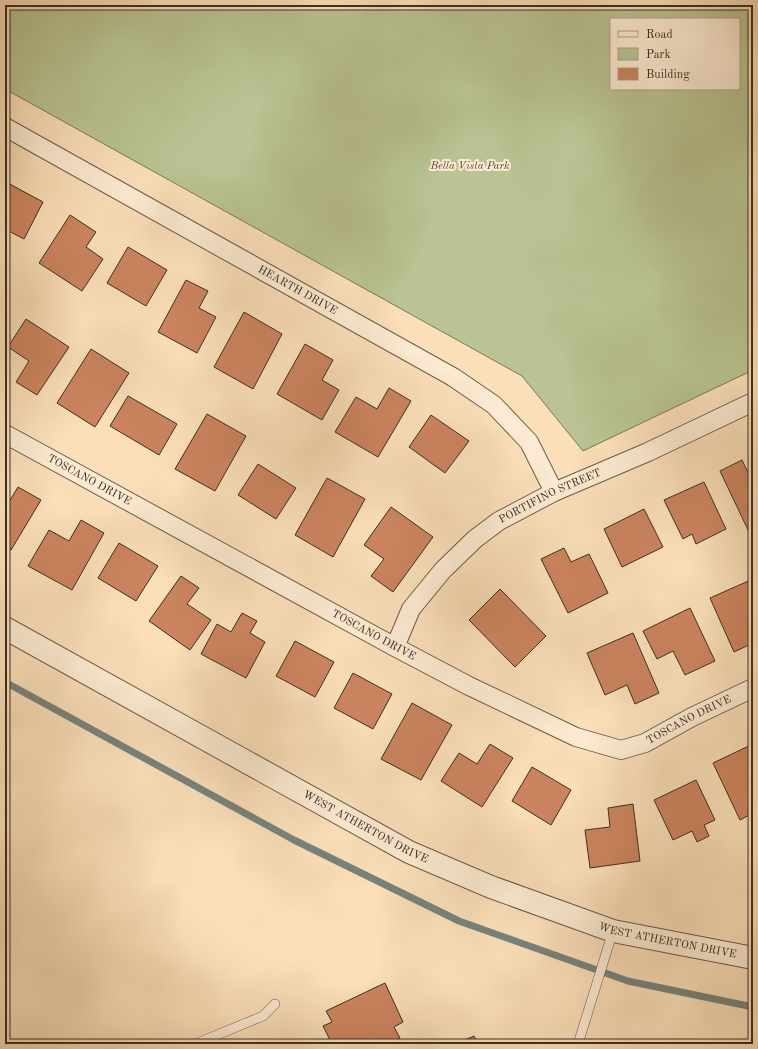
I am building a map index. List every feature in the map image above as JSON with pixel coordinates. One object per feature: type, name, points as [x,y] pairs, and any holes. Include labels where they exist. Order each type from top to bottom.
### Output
[{"type":"street","name":"HEARTH DRIVE","points":[[5,128],[453,377],[494,405],[529,442],[554,492]]},
{"type":"street","name":"PORTIFINO STREET","points":[[395,647],[412,609],[443,570],[470,544],[499,521],[554,492],[648,452],[753,402]]},
{"type":"street","name":"TOSCANO DRIVE","points":[[5,434],[395,647],[469,686],[576,737],[620,750],[645,743],[692,716],[753,688]]},
{"type":"street","name":"WEST ATHERTON DRIVE","points":[[5,628],[409,852],[491,887],[613,931],[753,958]]},
{"type":"lane","points":[[578,1044],[613,931]]},
{"type":"lane","points":[[195,1044],[263,1016],[275,1004]]},
{"type":"green space","name":"Bella Vista Park","points":[[5,5],[753,5],[753,370],[583,451],[522,376],[5,89]]},
{"type":"building","points":[[6,182],[43,202],[24,239],[5,229]]},
{"type":"building","points":[[70,215],[96,232],[86,247],[103,259],[82,291],[39,263]]},
{"type":"building","points":[[128,247],[167,270],[146,306],[107,283]]},
{"type":"building","points":[[186,280],[208,291],[199,308],[216,317],[197,353],[158,332]]},
{"type":"building","points":[[244,312],[282,334],[253,389],[214,367]]},
{"type":"building","points":[[26,319],[69,347],[37,395],[16,382],[29,361],[8,347]]},
{"type":"building","points":[[305,344],[333,360],[322,380],[339,390],[322,420],[277,394]]},
{"type":"building","points":[[91,349],[129,373],[95,427],[57,403]]},
{"type":"building","points":[[389,388],[411,401],[378,457],[335,432],[356,397],[377,409]]},
{"type":"building","points":[[128,396],[177,424],[159,455],[110,426]]},
{"type":"building","points":[[207,414],[246,436],[215,491],[175,469]]},
{"type":"building","points":[[431,415],[469,441],[445,473],[409,447]]},
{"type":"building","points":[[742,460],[753,483],[753,530],[749,532],[720,471]]},
{"type":"building","points":[[258,464],[296,488],[276,519],[238,495]]},
{"type":"building","points":[[327,478],[365,499],[333,557],[295,535]]},
{"type":"building","points":[[704,482],[726,529],[696,544],[692,534],[683,539],[664,500]]},
{"type":"building","points":[[18,487],[41,500],[11,550],[5,546],[5,507]]},
{"type":"building","points":[[391,507],[433,537],[393,592],[371,576],[384,559],[364,545]]},
{"type":"building","points":[[644,509],[663,547],[622,567],[604,529]]},
{"type":"building","points":[[81,520],[104,533],[72,590],[28,566],[49,530],[69,541]]},
{"type":"building","points":[[119,543],[158,566],[136,601],[98,578]]},
{"type":"building","points":[[564,548],[571,562],[589,554],[608,593],[568,613],[541,559]]},
{"type":"building","points":[[181,576],[199,588],[187,604],[211,620],[190,650],[149,621]]},
{"type":"building","points":[[753,579],[753,615],[748,617],[753,629],[753,643],[734,652],[710,598]]},
{"type":"building","points":[[500,589],[546,636],[515,667],[469,620]]},
{"type":"building","points":[[690,608],[715,661],[685,675],[673,651],[657,659],[643,631]]},
{"type":"building","points":[[242,613],[257,621],[250,633],[265,642],[246,678],[201,654],[217,624],[231,632]]},
{"type":"building","points":[[633,633],[659,693],[635,704],[627,685],[605,695],[587,653]]},
{"type":"building","points":[[295,641],[334,662],[315,697],[276,676]]},
{"type":"building","points":[[353,673],[392,694],[373,729],[334,708]]},
{"type":"building","points":[[412,703],[452,725],[421,780],[381,759]]},
{"type":"building","points":[[490,744],[513,758],[482,807],[441,781],[459,753],[477,764]]},
{"type":"building","points":[[753,744],[753,813],[740,820],[713,763]]},
{"type":"building","points":[[532,767],[571,790],[551,825],[512,801]]},
{"type":"building","points":[[696,780],[715,820],[704,825],[709,836],[697,842],[692,831],[673,840],[654,800]]},
{"type":"building","points":[[633,804],[640,861],[590,868],[585,830],[610,827],[608,808]]},
{"type":"building","points":[[385,983],[403,1022],[394,1027],[400,1038],[386,1044],[332,1044],[323,1026],[332,1022],[326,1011]]},
{"type":"building","points":[[474,1036],[478,1044],[455,1044]]},
{"type":"waterway","points":[[5,682],[294,840],[459,921],[628,981],[753,1007]]}]
